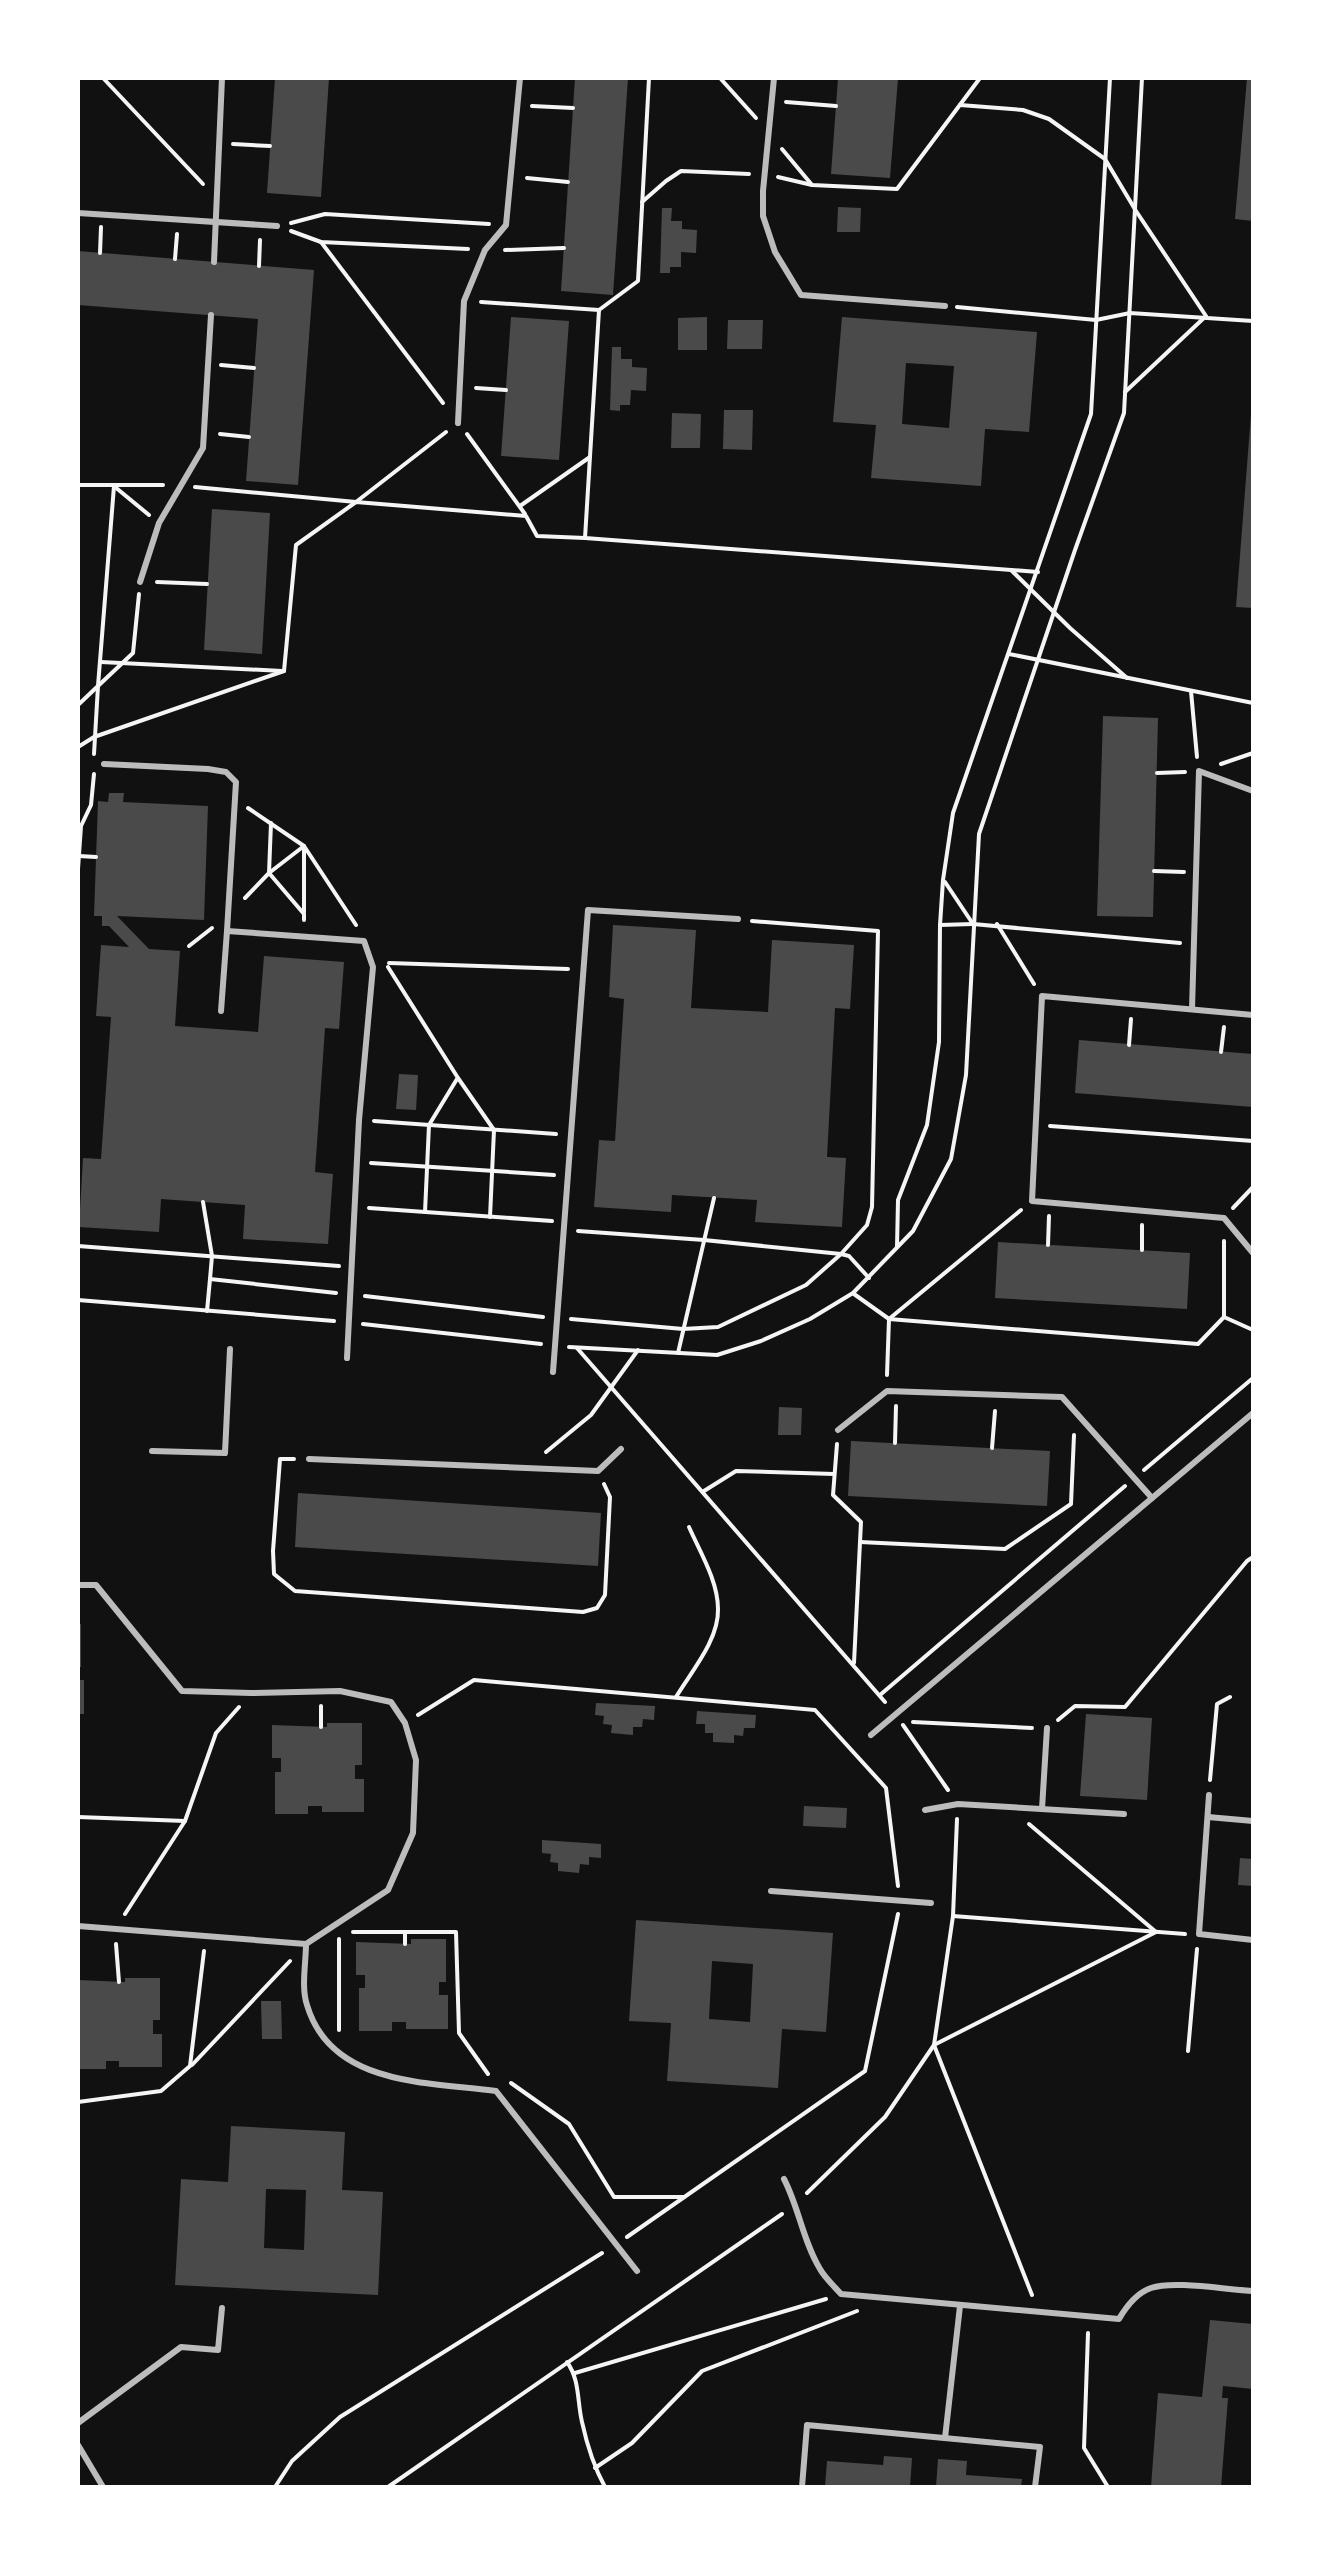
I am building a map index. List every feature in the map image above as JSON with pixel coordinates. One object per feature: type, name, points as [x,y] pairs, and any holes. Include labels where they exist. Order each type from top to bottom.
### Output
[{"type":"lane","points":[[214,262],[222,78]]},
{"type":"lane","points":[[458,423],[464,301],[485,250],[506,225],[520,78]]},
{"type":"lane","points":[[774,78],[763,216],[775,252],[801,295],[945,306]]},
{"type":"lane","points":[[78,213],[277,226]]},
{"type":"lane","points":[[140,582],[159,523],[203,448],[211,315]]},
{"type":"lane","points":[[104,764],[226,772],[236,782],[221,1011]]},
{"type":"lane","points":[[1192,1009],[1199,771],[1253,791]]},
{"type":"lane","points":[[553,1372],[588,910],[738,919]]},
{"type":"lane","points":[[227,931],[364,941],[373,967],[359,1120],[347,1358]]},
{"type":"lane","points":[[1253,1015],[1042,996],[1032,1201],[1224,1218],[1253,1253]]},
{"type":"lane","points":[[152,1451],[225,1453],[230,1349]]},
{"type":"lane","points":[[838,1430],[887,1391],[1062,1397],[1152,1498]]},
{"type":"lane","points":[[871,1735],[1253,1413]]},
{"type":"lane","points":[[309,1459],[598,1471],[621,1449]]},
{"type":"lane","points":[[78,1585],[96,1585],[182,1691],[340,1691],[391,1702],[405,1723],[416,1760],[413,1833],[388,1890],[306,1944],[78,1926]]},
{"type":"lane","points":[[1042,1809],[1047,1728]]},
{"type":"lane","points":[[1209,1795],[1199,1934],[1253,1940]]},
{"type":"lane","points":[[925,1810],[958,1804],[1124,1814]]},
{"type":"lane","points":[[1208,1817],[1253,1821]]},
{"type":"lane","points":[[771,1891],[931,1903]]},
{"type":"lane","points":[[306,1944],[306,2004],[321,2034],[346,2060],[378,2075],[496,2091],[637,2271]]},
{"type":"lane","points":[[784,2179],[797,2204],[805,2236],[821,2271],[841,2294],[1119,2319],[1126,2307],[1147,2289],[1164,2285],[1253,2291]]},
{"type":"lane","points":[[945,2438],[960,2306]]},
{"type":"lane","points":[[78,2423],[181,2347],[218,2350],[222,2308]]},
{"type":"lane","points":[[802,2487],[807,2425],[1040,2447],[1035,2487]]},
{"type":"lane","points":[[78,2445],[103,2487]]},
{"type":"path","points":[[103,78],[205,187]]},
{"type":"path","points":[[464,301],[599,310],[638,281],[649,78]]},
{"type":"path","points":[[720,78],[812,185]]},
{"type":"path","points":[[642,202],[681,171],[764,175],[812,185],[897,189],[980,78]]},
{"type":"path","points":[[897,1247],[898,1200],[927,1125],[939,1042],[940,925],[953,813],[1091,414],[1110,78]]},
{"type":"path","points":[[894,1714],[614,1387],[577,1348],[717,1355],[810,1319],[853,1293],[913,1231],[951,1159],[966,1075],[979,834],[1124,413],[1142,78]]},
{"type":"path","points":[[772,101],[836,106]]},
{"type":"path","points":[[517,105],[573,108]]},
{"type":"path","points":[[960,105],[1023,110],[1049,119],[1105,159],[1206,316]]},
{"type":"path","points":[[220,143],[270,146]]},
{"type":"path","points":[[511,176],[568,182]]},
{"type":"path","points":[[100,253],[101,214]]},
{"type":"path","points":[[277,226],[325,214],[506,225]]},
{"type":"path","points":[[175,259],[178,218]]},
{"type":"path","points":[[259,266],[262,225]]},
{"type":"path","points":[[277,226],[321,242],[485,250],[564,248]]},
{"type":"path","points":[[321,242],[520,506],[537,536],[1038,572]]},
{"type":"path","points":[[945,306],[1096,320],[1130,313],[1253,321]]},
{"type":"path","points":[[585,538],[599,310]]},
{"type":"path","points":[[1125,393],[1206,316]]},
{"type":"path","points":[[208,364],[254,368]]},
{"type":"path","points":[[460,387],[506,390]]},
{"type":"path","points":[[284,671],[296,545],[458,423]]},
{"type":"path","points":[[204,433],[249,437]]},
{"type":"path","points":[[520,506],[591,456]]},
{"type":"path","points":[[78,485],[181,485],[526,516]]},
{"type":"path","points":[[114,486],[159,523]]},
{"type":"path","points":[[94,737],[114,486]]},
{"type":"path","points":[[1011,570],[1054,613],[1129,679]]},
{"type":"path","points":[[78,705],[133,653],[140,582],[207,584]]},
{"type":"path","points":[[1009,654],[1253,703]]},
{"type":"path","points":[[101,662],[284,671]]},
{"type":"path","points":[[78,747],[94,737],[284,671]]},
{"type":"path","points":[[1157,773],[1199,771],[1191,691]]},
{"type":"path","points":[[78,869],[79,826],[91,805],[94,773],[104,764]]},
{"type":"path","points":[[235,799],[304,846],[337,892],[364,941]]},
{"type":"path","points":[[271,823],[269,873],[304,914]]},
{"type":"path","points":[[304,846],[304,935]]},
{"type":"path","points":[[79,856],[96,857]]},
{"type":"path","points":[[1154,871],[1196,872]]},
{"type":"path","points":[[943,880],[973,924]]},
{"type":"path","points":[[210,1279],[556,1318],[683,1329],[718,1327],[806,1285],[841,1254],[867,1225],[872,1207],[878,931],[738,919]]},
{"type":"path","points":[[940,925],[997,924],[1194,945]]},
{"type":"path","points":[[997,924],[1029,976]]},
{"type":"path","points":[[490,1217],[494,1130],[386,963],[583,970]]},
{"type":"path","points":[[1129,1045],[1132,1004]]},
{"type":"path","points":[[1221,1052],[1225,1012]]},
{"type":"path","points":[[425,1212],[429,1125],[458,1078]]},
{"type":"path","points":[[359,1120],[570,1135]]},
{"type":"path","points":[[1035,1125],[1253,1141]]},
{"type":"path","points":[[357,1162],[567,1176]]},
{"type":"path","points":[[853,1293],[889,1319],[1198,1344],[1224,1317],[1224,1218],[1253,1187]]},
{"type":"path","points":[[678,1353],[714,1198]]},
{"type":"path","points":[[888,1364],[889,1319],[1032,1201]]},
{"type":"path","points":[[203,1202],[212,1256],[207,1311]]},
{"type":"path","points":[[1048,1245],[1050,1202]]},
{"type":"path","points":[[355,1207],[490,1217],[841,1254],[849,1256],[869,1278]]},
{"type":"path","points":[[1142,1211],[1142,1250]]},
{"type":"path","points":[[78,1246],[352,1267]]},
{"type":"path","points":[[78,1300],[350,1322],[555,1345]]},
{"type":"path","points":[[1224,1317],[1253,1330]]},
{"type":"path","points":[[525,1469],[591,1415],[638,1350]]},
{"type":"path","points":[[880,1695],[1253,1378]]},
{"type":"path","points":[[895,1443],[897,1391]]},
{"type":"path","points":[[992,1448],[996,1394]]},
{"type":"path","points":[[860,1542],[1005,1549],[1071,1504],[1075,1411]]},
{"type":"path","points":[[838,1430],[833,1495],[861,1522],[854,1665]]},
{"type":"path","points":[[309,1459],[280,1459],[274,1574],[295,1591],[583,1612],[597,1608],[605,1595],[610,1497],[598,1471]]},
{"type":"path","points":[[704,1491],[736,1471],[834,1474]]},
{"type":"path","points":[[676,1697],[717,1623],[715,1588],[689,1527]]},
{"type":"path","points":[[388,2487],[797,2204],[885,2117],[934,2045],[953,1916],[958,1804],[901,1721],[1047,1728],[1075,1706],[1125,1707],[1253,1557]]},
{"type":"path","points":[[275,2487],[292,2461],[340,2417],[617,2244],[865,2071],[901,1901],[886,1788],[815,1710],[474,1680],[427,1709]]},
{"type":"path","points":[[119,1982],[115,1929],[185,1821],[216,1733],[251,1693]]},
{"type":"path","points":[[1209,1795],[1217,1704],[1230,1697]]},
{"type":"path","points":[[1009,1807],[1156,1932]]},
{"type":"path","points":[[78,1817],[185,1821]]},
{"type":"path","points":[[953,1916],[1199,1934],[1188,2051]]},
{"type":"path","points":[[339,2033],[339,1932],[456,1932],[459,2033],[488,2074],[472,2072]]},
{"type":"path","points":[[399,1942],[405,1932]]},
{"type":"path","points":[[405,1932],[405,1944]]},
{"type":"path","points":[[934,2045],[1156,1932]]},
{"type":"path","points":[[190,2066],[205,1936]]},
{"type":"path","points":[[78,2102],[161,2091],[190,2066],[306,1944]]},
{"type":"path","points":[[934,2045],[1039,2312]]},
{"type":"path","points":[[503,2076],[569,2124],[614,2197],[685,2197]]},
{"type":"path","points":[[575,2373],[841,2294]]},
{"type":"path","points":[[595,2468],[632,2443],[702,2371],[857,2311]]},
{"type":"path","points":[[1088,2315],[1084,2448],[1108,2487]]},
{"type":"path","points":[[567,2362],[575,2373],[582,2421],[595,2468],[605,2487]]},
{"type":"building","points":[[275,78],[329,78],[321,197],[267,193]]},
{"type":"building","points":[[575,78],[628,78],[613,295],[561,291]]},
{"type":"building","points":[[838,78],[898,78],[890,178],[831,174]]},
{"type":"building","points":[[1247,78],[1253,78],[1253,221],[1235,219]]},
{"type":"building","points":[[838,207],[861,208],[860,232],[837,232]]},
{"type":"building","points":[[662,208],[672,208],[671,221],[682,221],[682,229],[697,230],[696,253],[681,252],[681,267],[670,267],[670,273],[660,273]]},
{"type":"building","points":[[78,251],[314,270],[298,485],[246,481],[258,319],[78,305]]},
{"type":"building","points":[[511,317],[569,321],[559,460],[501,456]]},
{"type":"building","points":[[707,317],[707,350],[678,350],[678,318]]},
{"type":"building","points":[[842,317],[1037,332],[1029,432],[985,429],[981,486],[871,478],[876,425],[833,422]],"holes":[[[906,363],[954,366],[949,428],[902,424]]]},
{"type":"building","points":[[728,320],[763,320],[762,349],[727,349]]},
{"type":"building","points":[[612,347],[621,347],[621,359],[632,359],[632,367],[647,368],[646,391],[631,390],[630,405],[620,405],[620,411],[610,410]]},
{"type":"building","points":[[724,410],[753,410],[752,450],[723,449]]},
{"type":"building","points":[[672,413],[701,414],[700,448],[671,448]]},
{"type":"building","points":[[1253,414],[1253,608],[1236,607]]},
{"type":"building","points":[[212,509],[270,513],[262,654],[204,650]]},
{"type":"building","points":[[1103,716],[1158,718],[1153,917],[1097,916]]},
{"type":"building","points":[[109,793],[124,793],[123,802],[208,806],[204,920],[117,916],[149,949],[180,951],[175,1026],[258,1032],[264,956],[344,962],[339,1029],[325,1028],[315,1172],[333,1174],[328,1244],[243,1239],[245,1205],[161,1199],[159,1232],[79,1227],[83,1158],[101,1159],[111,1017],[96,1016],[101,945],[129,947],[109,926],[102,926],[102,916],[94,916],[98,801],[108,802]]},
{"type":"building","points":[[613,925],[696,930],[691,1008],[768,1012],[772,940],[854,945],[850,1009],[835,1008],[827,1157],[846,1158],[842,1227],[755,1222],[757,1200],[672,1195],[671,1212],[594,1207],[599,1140],[615,1141],[624,999],[609,997]]},
{"type":"building","points":[[1079,1040],[1253,1054],[1253,1107],[1075,1093]]},
{"type":"building","points":[[399,1074],[418,1075],[416,1110],[396,1109]]},
{"type":"building","points":[[998,1242],[1190,1253],[1187,1309],[995,1298]]},
{"type":"building","points":[[779,1407],[802,1408],[801,1435],[778,1435]]},
{"type":"building","points":[[851,1441],[1050,1451],[1047,1506],[848,1496]]},
{"type":"building","points":[[298,1493],[601,1513],[598,1566],[295,1547]]},
{"type":"building","points":[[78,1624],[81,1624],[81,1667],[78,1667]]},
{"type":"building","points":[[78,1680],[84,1680],[84,1714],[78,1714]]},
{"type":"building","points":[[596,1703],[655,1706],[654,1720],[643,1719],[642,1727],[633,1727],[633,1735],[611,1733],[612,1725],[603,1724],[604,1716],[595,1715]]},
{"type":"building","points":[[697,1711],[756,1715],[755,1728],[744,1728],[743,1736],[734,1735],[734,1743],[713,1742],[713,1733],[705,1733],[705,1724],[696,1724]]},
{"type":"building","points":[[1086,1714],[1152,1718],[1147,1800],[1080,1796]]},
{"type":"building","points":[[327,1723],[362,1723],[362,1765],[355,1765],[355,1779],[364,1779],[364,1812],[322,1812],[322,1806],[308,1806],[308,1814],[275,1814],[275,1772],[281,1772],[281,1758],[272,1758],[272,1725],[327,1727]]},
{"type":"building","points":[[804,1806],[847,1808],[846,1828],[803,1826]]},
{"type":"building","points":[[542,1840],[601,1844],[601,1858],[589,1857],[589,1865],[580,1864],[579,1873],[558,1871],[558,1863],[550,1862],[551,1854],[542,1853]]},
{"type":"building","points":[[1240,1858],[1253,1859],[1253,1886],[1238,1885]]},
{"type":"building","points":[[636,1920],[833,1933],[826,2032],[782,2029],[778,2088],[667,2081],[671,2023],[629,2021]],"holes":[[[712,1961],[753,1964],[750,2022],[709,2019]]]},
{"type":"building","points":[[411,1939],[446,1939],[446,1982],[439,1982],[439,1995],[448,1995],[448,2029],[406,2029],[406,2022],[392,2022],[392,2031],[359,2031],[359,1988],[365,1988],[365,1975],[356,1975],[356,1942],[411,1944]]},
{"type":"building","points":[[125,1978],[160,1978],[160,2020],[153,2020],[153,2034],[162,2034],[162,2067],[119,2067],[119,2061],[106,2061],[106,2069],[78,2069],[78,1980],[125,1982]]},
{"type":"building","points":[[261,2001],[281,2001],[282,2039],[262,2039]]},
{"type":"building","points":[[231,2126],[345,2132],[342,2190],[383,2192],[378,2295],[175,2285],[181,2179],[228,2182]],"holes":[[[266,2189],[306,2190],[304,2250],[264,2248]]]},
{"type":"building","points":[[1210,2320],[1253,2324],[1253,2389],[1223,2386],[1222,2398],[1228,2398],[1221,2487],[1151,2487],[1158,2393],[1202,2397]]},
{"type":"building","points":[[884,2456],[912,2458],[910,2487],[825,2487],[827,2461],[883,2465]]},
{"type":"building","points":[[938,2459],[967,2461],[966,2475],[1022,2479],[1021,2487],[936,2487]]}]
